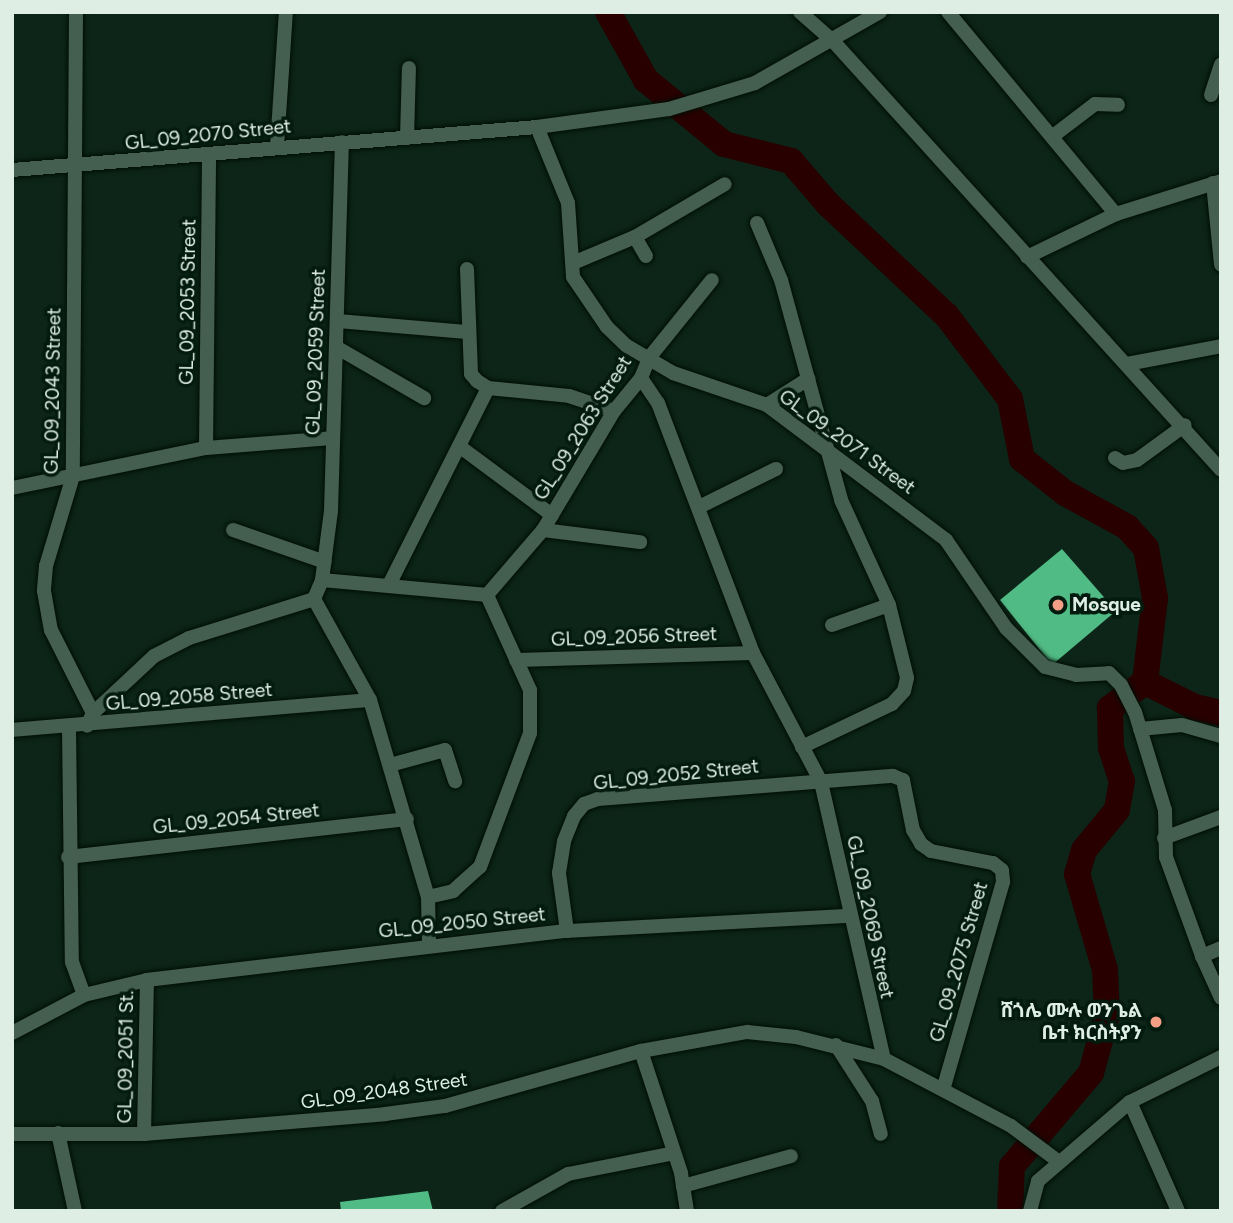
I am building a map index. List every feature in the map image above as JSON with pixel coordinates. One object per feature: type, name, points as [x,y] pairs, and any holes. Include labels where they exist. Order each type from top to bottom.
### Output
[{"type":"street","name":"GL_09_2043 Street","points":[[76,12],[73,476],[46,566],[45,611],[90,719]]},
{"type":"street","points":[[276,146],[286,12]]},
{"type":"street","points":[[800,12],[833,41],[1027,257],[1185,425],[1221,470]]},
{"type":"street","name":"GL_09_2070 Street","points":[[12,170],[208,155],[276,146],[537,127],[669,109],[755,83],[880,12]]},
{"type":"street","points":[[948,12],[1116,214]]},
{"type":"street","points":[[1210,95],[1221,65]]},
{"type":"street","points":[[408,138],[409,68]]},
{"type":"street","points":[[1053,136],[1095,104],[1118,105]]},
{"type":"street","name":"GL_09_2071 Street","points":[[537,127],[568,204],[578,288],[607,327],[649,358],[700,385],[767,405],[825,447],[946,540],[1028,654],[1058,673],[1100,670],[1110,673],[1121,685],[1135,712],[1140,729]]},
{"type":"street","name":"GL_09_2059 Street","points":[[314,599],[322,580],[325,562],[338,321],[342,142]]},
{"type":"street","name":"GL_09_2053 Street","points":[[206,448],[208,155]]},
{"type":"street","points":[[1027,257],[1116,214],[1217,182],[1221,265]]},
{"type":"street","points":[[573,263],[635,237],[725,184]]},
{"type":"street","points":[[758,223],[781,280],[841,500],[888,606],[907,678],[904,691],[892,704],[802,747]]},
{"type":"street","points":[[635,237],[646,256]]},
{"type":"street","points":[[467,269],[467,332],[471,374],[488,388],[537,389],[614,411]]},
{"type":"street","name":"GL_09_2063 Street","points":[[487,595],[544,530],[614,411],[641,378],[649,358],[712,280]]},
{"type":"street","points":[[338,321],[467,332]]},
{"type":"street","points":[[1127,364],[1221,345]]},
{"type":"street","points":[[336,347],[425,398]]},
{"type":"street","name":"GL_09_2069 Street","points":[[641,378],[658,403],[753,653],[821,782],[848,916],[884,1059]]},
{"type":"street","points":[[767,405],[808,379]]},
{"type":"street","points":[[390,583],[488,388]]},
{"type":"street","points":[[1115,458],[1123,463],[1137,460],[1185,425]]},
{"type":"street","points":[[12,488],[206,448],[332,438]]},
{"type":"street","points":[[459,446],[552,515]]},
{"type":"street","points":[[699,507],[776,470]]},
{"type":"street","points":[[233,530],[325,562]]},
{"type":"street","points":[[544,530],[640,542]]},
{"type":"street","points":[[322,580],[390,583],[487,595],[530,690],[532,713],[522,763],[481,867],[453,891],[428,897]]},
{"type":"street","points":[[90,719],[154,656],[189,638],[314,599],[370,700],[428,897],[429,946]]},
{"type":"street","points":[[832,625],[888,606]]},
{"type":"street","name":"GL_09_2056 Street","points":[[516,660],[753,653]]},
{"type":"street","name":"GL_09_2058 Street","points":[[12,730],[69,728],[90,719],[370,700]]},
{"type":"street","points":[[1221,736],[1182,725],[1140,729],[1165,810],[1166,857],[1202,956],[1221,998]]},
{"type":"street","points":[[12,1032],[84,995],[72,962],[68,857],[69,728]]},
{"type":"street","points":[[390,765],[445,750],[455,781]]},
{"type":"street","name":"GL_09_2075 Street","points":[[821,782],[893,776],[903,780],[913,830],[920,844],[931,851],[993,863],[1002,870],[1003,882],[943,1090]]},
{"type":"street","name":"GL_09_2052 Street","points":[[567,931],[559,873],[565,841],[574,816],[584,804],[598,799],[821,782]]},
{"type":"street","points":[[1164,838],[1221,817]]},
{"type":"street","name":"GL_09_2054 Street","points":[[68,857],[407,819]]},
{"type":"street","name":"GL_09_2050 Street","points":[[84,995],[146,980],[567,931],[848,916]]},
{"type":"street","points":[[1202,956],[1221,948]]},
{"type":"street","name":"GL_09_2051 St.","points":[[144,1135],[146,980]]},
{"type":"street","name":"GL_09_2048 Street","points":[[13,1132],[144,1135],[445,1106],[641,1051],[747,1031],[836,1045],[884,1059],[1011,1126],[1058,1161]]},
{"type":"street","points":[[836,1045],[872,1101],[881,1134]]},
{"type":"street","points":[[641,1051],[674,1153],[687,1211]]},
{"type":"street","points":[[1030,1211],[1038,1181],[1058,1161],[1130,1102],[1221,1057]]},
{"type":"street","points":[[1130,1102],[1178,1211]]},
{"type":"street","points":[[58,1133],[75,1211]]},
{"type":"street","points":[[502,1211],[568,1174],[674,1153]]},
{"type":"street","points":[[683,1186],[791,1156]]},
{"type":"building","name":"Mosque","points":[[1062,549],[1116,611],[1052,665],[1000,600]]},
{"type":"building","points":[[428,1191],[433,1211],[341,1211],[340,1202]]},
{"type":"waterway","points":[[608,12],[646,80],[724,144],[791,161],[828,204],[947,316],[1010,399],[1022,459],[1065,493],[1127,527],[1146,548],[1155,598],[1145,682],[1110,708],[1111,748],[1122,781],[1117,810],[1084,850],[1077,874],[1105,970],[1107,1015],[1091,1073],[1012,1166],[1010,1211]]},
{"type":"waterway","points":[[1145,682],[1195,707],[1221,713]]},
{"type":"place","name":"Mosque","points":[[1058,605]]},
{"type":"place","name":"ሸጎሌ ሙሉ ወንጌል ቤተ ክርስትያን","points":[[1156,1022]]}]
